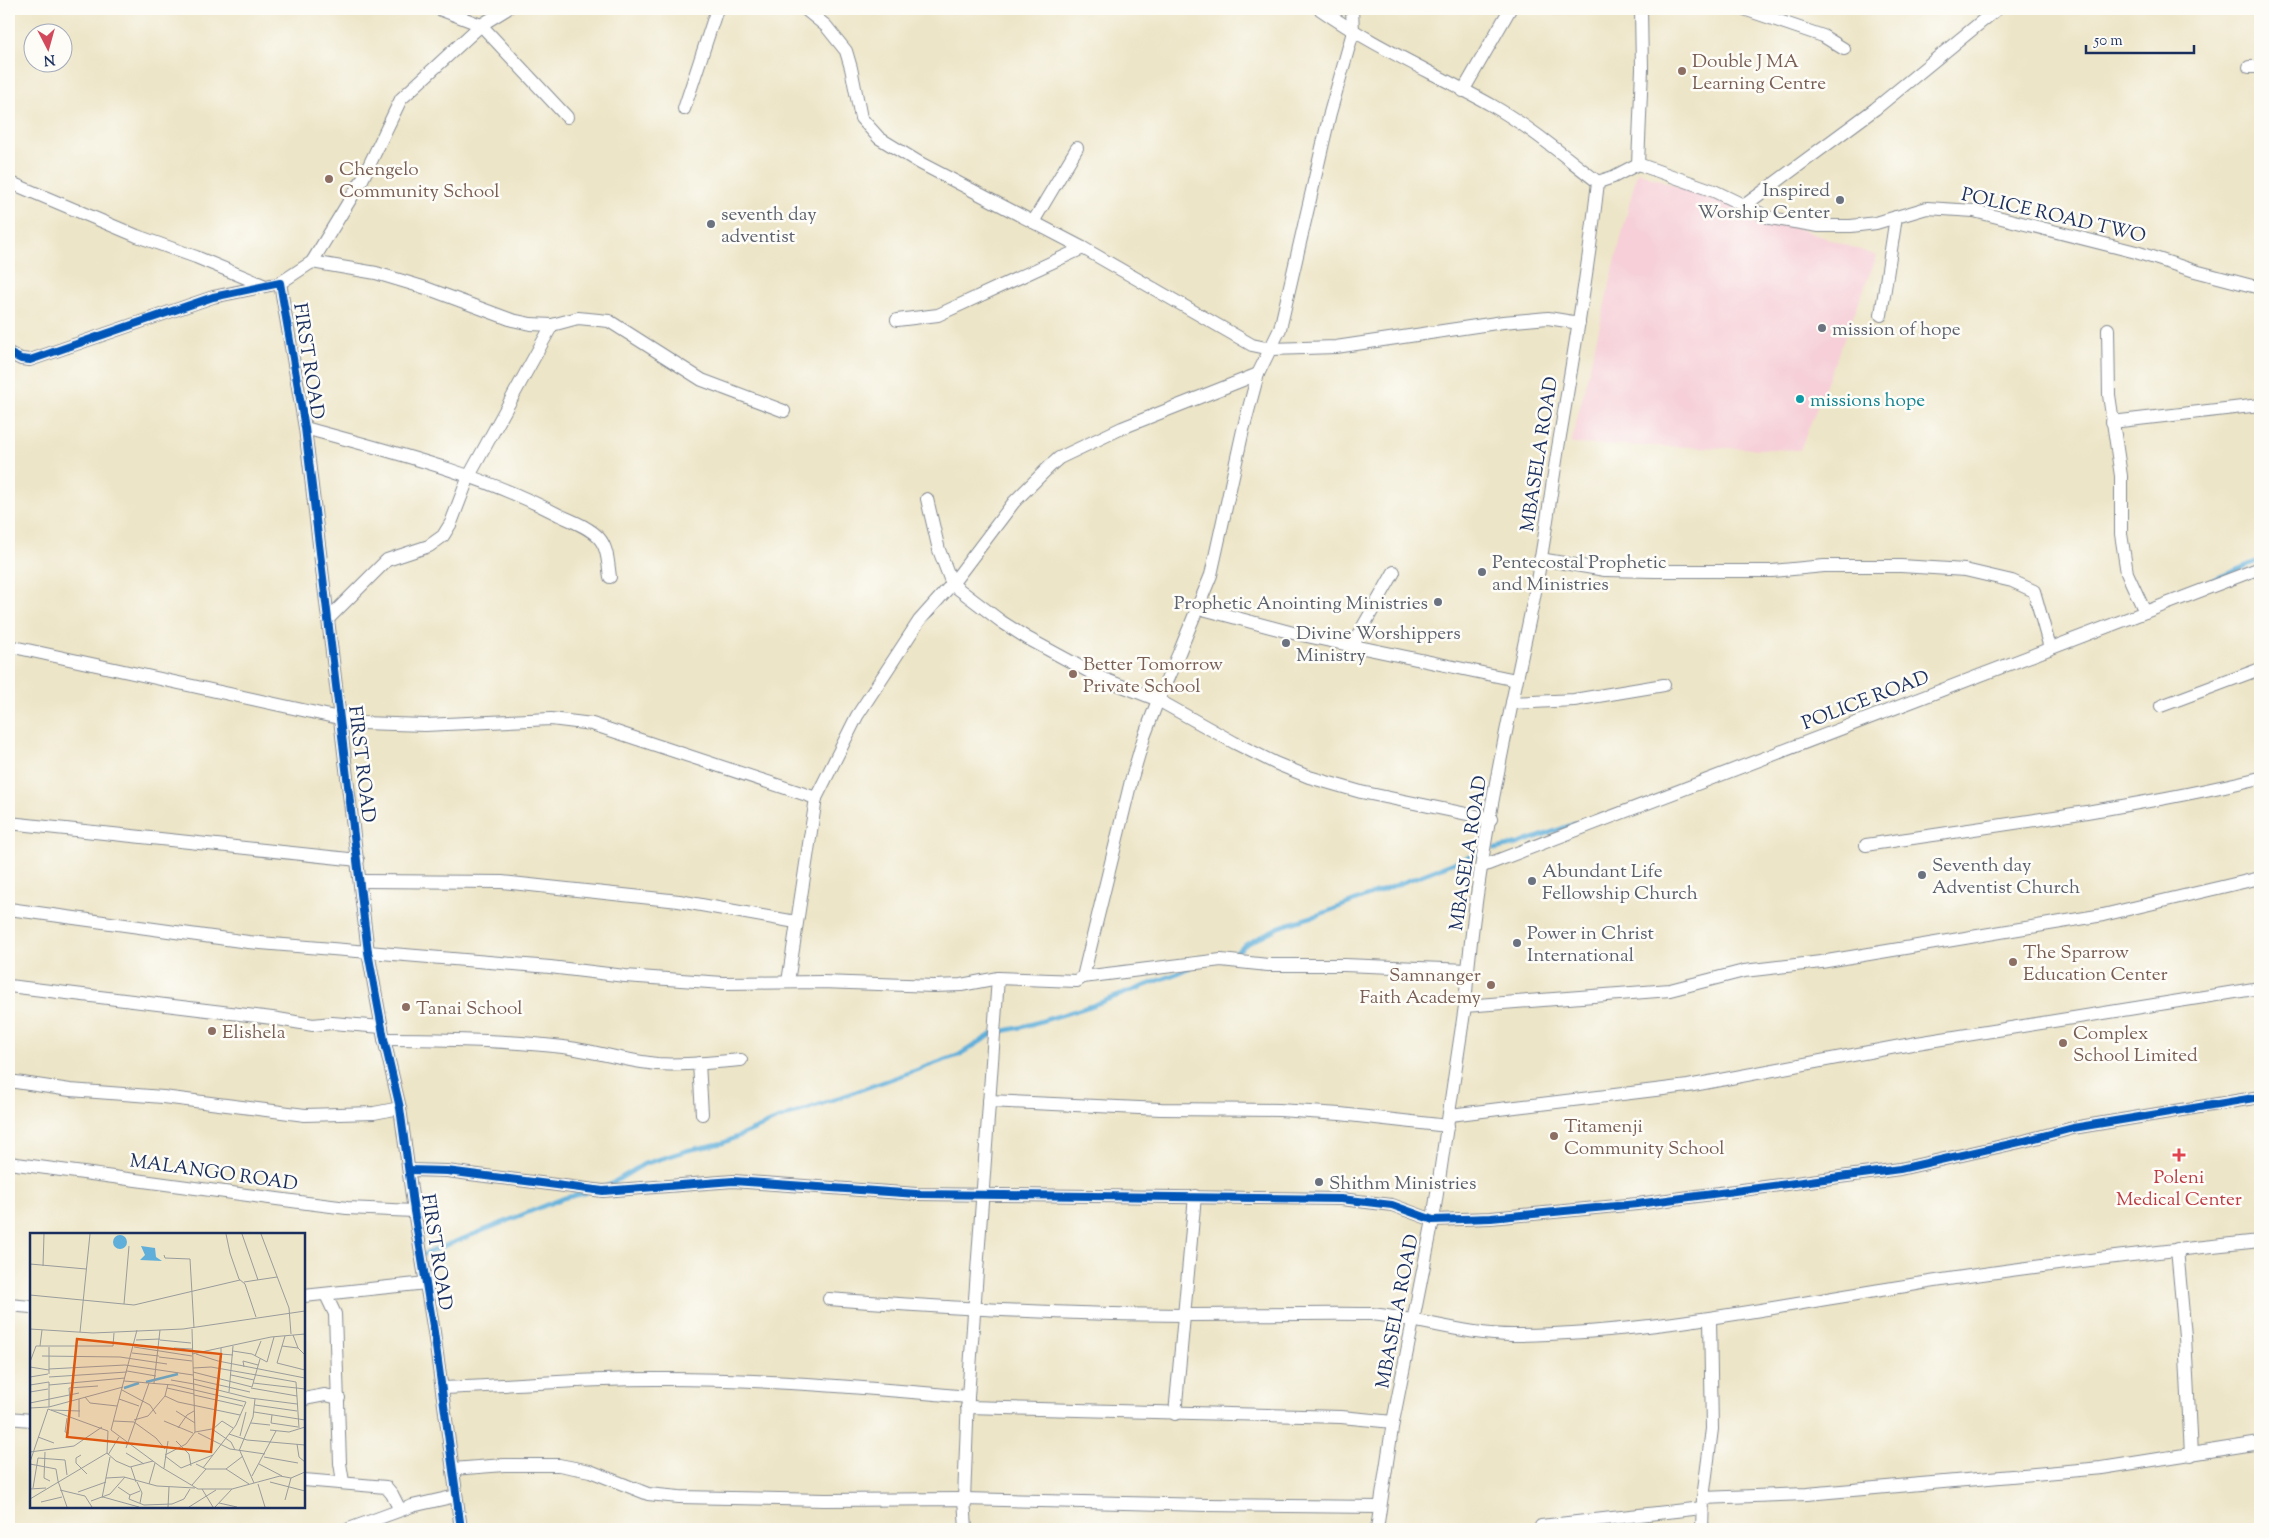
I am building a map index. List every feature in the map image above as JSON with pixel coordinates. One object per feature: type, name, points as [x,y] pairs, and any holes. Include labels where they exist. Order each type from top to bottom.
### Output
[{"type":"street","points":[[439,9],[481,25],[568,117]]},
{"type":"street","points":[[280,283],[312,262],[362,180],[401,99],[481,25],[507,9]]},
{"type":"street","points":[[684,109],[717,9]]},
{"type":"street","points":[[805,9],[837,37],[846,51],[861,118],[879,138],[920,163],[1083,248],[1238,339],[1252,345],[1271,349],[1336,347],[1503,322],[1548,318],[1579,323]]},
{"type":"street","points":[[1320,9],[1354,32],[1493,106],[1538,136],[1598,182],[1613,177],[1638,164],[1642,69],[1641,9]]},
{"type":"street","points":[[1083,977],[1131,781],[1158,700],[1211,575],[1243,430],[1258,374],[1280,329],[1330,113],[1354,32],[1352,9]]},
{"type":"street","points":[[1463,91],[1510,9]]},
{"type":"street","points":[[1744,9],[1823,36],[1844,49]]},
{"type":"street","points":[[1746,205],[1876,109],[1997,9]]},
{"type":"street","points":[[1033,222],[1077,148]]},
{"type":"street","name":"POLICE ROAD TWO","points":[[1638,164],[1714,191],[1770,218],[1819,226],[1876,223],[1927,208],[1974,211],[2136,252],[2195,271],[2260,288]]},
{"type":"street","points":[[9,182],[137,236],[196,257],[263,285]]},
{"type":"street","name":"MBASELA ROAD","points":[[1377,1529],[1393,1422],[1412,1320],[1434,1220],[1483,866],[1516,680],[1540,560],[1579,323],[1598,182]]},
{"type":"street","points":[[1881,315],[1896,217]]},
{"type":"street","points":[[897,320],[938,315],[1083,248]]},
{"type":"street","points":[[312,262],[376,273],[426,288],[512,320],[531,324],[552,325],[578,318],[609,321],[702,380],[784,411]]},
{"type":"street","name":"FIRST ROAD","points":[[9,355],[30,360],[214,297],[263,285],[280,283],[305,428],[361,880],[368,952],[383,1033],[400,1108],[461,1529]]},
{"type":"street","points":[[328,619],[387,560],[429,546],[443,536],[451,523],[469,476],[552,325]]},
{"type":"street","points":[[2108,329],[2109,396],[2121,476],[2121,534],[2127,573],[2145,612]]},
{"type":"street","points":[[788,982],[816,798],[857,716],[920,621],[952,584],[1014,502],[1059,458],[1122,428],[1258,374]]},
{"type":"street","points":[[2112,422],[2260,405]]},
{"type":"street","points":[[305,428],[427,461],[542,506],[591,531],[599,538],[606,550],[610,577]]},
{"type":"street","points":[[927,499],[938,550],[952,584],[1002,622],[1027,638],[1099,677],[1158,700],[1274,763],[1309,777],[1361,792],[1491,819]]},
{"type":"street","points":[[1540,560],[1613,570],[1772,570],[1824,566],[1901,566],[1965,570],[2012,581],[2034,591],[2050,648]]},
{"type":"street","name":"POLICE ROAD","points":[[1483,866],[2260,568]]},
{"type":"street","points":[[1352,646],[1394,572]]},
{"type":"street","points":[[1198,608],[1352,646],[1516,680]]},
{"type":"street","points":[[9,646],[118,672],[291,706],[341,719],[380,724],[424,725],[551,719],[592,724],[816,798]]},
{"type":"street","points":[[2161,706],[2260,669]]},
{"type":"street","points":[[1512,703],[1574,700],[1664,685]]},
{"type":"street","points":[[1866,845],[2106,810],[2189,795],[2260,778]]},
{"type":"street","points":[[9,823],[358,860]]},
{"type":"street","points":[[1465,1006],[1689,987],[1744,971],[1821,962],[2094,916],[2260,878]]},
{"type":"street","points":[[361,880],[502,882],[679,901],[796,922]]},
{"type":"street","points":[[9,909],[248,942],[702,982],[962,985],[998,978],[1077,981],[1083,977],[1221,960],[1268,965],[1344,964],[1468,970]]},
{"type":"street","points":[[966,1529],[964,1499],[973,1310],[998,978]]},
{"type":"street","points":[[9,986],[272,1018],[313,1025],[332,1023],[383,1033],[566,1047],[657,1064],[741,1060]]},
{"type":"street","points":[[989,1102],[1180,1110],[1279,1110],[1449,1121],[1688,1086],[1916,1043],[2260,988]]},
{"type":"street","points":[[699,1063],[702,1114]]},
{"type":"street","points":[[9,1081],[70,1090],[163,1097],[305,1115],[374,1112],[400,1108]]},
{"type":"street","points":[[409,1170],[447,1171],[603,1191],[733,1181],[886,1193],[1341,1199],[1392,1206],[1434,1220],[1491,1218],[1637,1204],[1900,1169],[2024,1142],[2073,1128],[2260,1096]]},
{"type":"street","name":"MALANGO ROAD","points":[[9,1163],[347,1208],[414,1211]]},
{"type":"street","points":[[1175,1414],[1195,1196]]},
{"type":"street","points":[[830,1299],[973,1310],[1184,1315],[1370,1314],[1486,1334],[1511,1335],[1587,1331],[1710,1319],[1915,1284],[2260,1241]]},
{"type":"street","points":[[2177,1250],[2185,1336],[2191,1455]]},
{"type":"street","points":[[305,1296],[426,1283]]},
{"type":"street","points":[[326,1295],[335,1314],[340,1463],[343,1482]]},
{"type":"street","points":[[9,1305],[30,1307]]},
{"type":"street","points":[[1702,1529],[1702,1503],[1712,1429],[1710,1319]]},
{"type":"street","points":[[442,1388],[636,1379],[718,1379],[885,1389],[968,1402],[1175,1414],[1341,1417],[1393,1422]]},
{"type":"street","points":[[305,1399],[325,1395],[339,1398]]},
{"type":"street","points":[[9,1418],[30,1420]]},
{"type":"street","points":[[1541,1526],[1702,1503],[2102,1468],[2260,1443]]},
{"type":"street","points":[[453,1469],[504,1465],[559,1465],[590,1471],[648,1494],[670,1497],[826,1500],[964,1499],[1216,1506],[1380,1507]]},
{"type":"street","points":[[305,1480],[386,1487],[400,1510]]},
{"type":"street","points":[[350,1529],[400,1510],[456,1496]]},
{"type":"shaded area","points":[[1637,172],[1877,256],[1800,450],[1571,444]]},
{"type":"waterway","points":[[2203,584],[2260,560]]},
{"type":"waterway","points":[[1495,849],[1518,844],[1577,823]]},
{"type":"waterway","points":[[1230,958],[1245,945],[1279,927],[1321,914],[1479,853]]},
{"type":"waterway","points":[[606,1187],[644,1164],[689,1150],[723,1143],[776,1120],[959,1055],[994,1033],[1022,1027],[1091,1006],[1189,969]]},
{"type":"waterway","points":[[422,1255],[564,1198],[585,1193]]},
{"type":"cycle path","points":[[9,353],[21,359],[30,360],[213,297],[280,283],[305,428],[368,952],[384,1039],[400,1108],[414,1211],[434,1332],[461,1529]]},
{"type":"cycle path","points":[[409,1170],[447,1171],[603,1191],[733,1181],[917,1194],[1341,1199],[1392,1205],[1433,1220],[1491,1218],[1637,1204],[1900,1169],[2073,1128],[2260,1097]]},
{"type":"place","name":"Double J MA Learning Centre","points":[[1682,71]]},
{"type":"place","name":"Chengelo Community School","points":[[329,179]]},
{"type":"place","name":"Inspired Worship Center","points":[[1840,200]]},
{"type":"place","name":"seventh day adventist","points":[[711,224]]},
{"type":"place","name":"mission of hope","points":[[1822,328]]},
{"type":"place","name":"missions hope","points":[[1800,399]]},
{"type":"place","name":"Pentecostal Prophetic and Ministries","points":[[1482,572]]},
{"type":"place","name":"Prophetic Anointing Ministries","points":[[1438,602]]},
{"type":"place","name":"Divine Worshippers Ministry","points":[[1286,643]]},
{"type":"place","name":"Better Tomorrow Private School","points":[[1073,674]]},
{"type":"place","name":"Seventh day Adventist Church","points":[[1922,875]]},
{"type":"place","name":"Abundant Life Fellowship Church","points":[[1532,881]]},
{"type":"place","name":"Power in Christ International","points":[[1517,943]]},
{"type":"place","name":"The Sparrow Education Center","points":[[2013,962]]},
{"type":"place","name":"Samnanger Faith Academy","points":[[1491,985]]},
{"type":"place","name":"Tanai School","points":[[406,1007]]},
{"type":"place","name":"Elishela","points":[[212,1031]]},
{"type":"place","name":"Complex School Limited","points":[[2063,1043]]},
{"type":"place","name":"Titamenji Community School","points":[[1554,1136]]},
{"type":"place","name":"Poleni Medical Center","points":[[2179,1155]]},
{"type":"place","name":"Shithm Ministries","points":[[1319,1182]]}]
